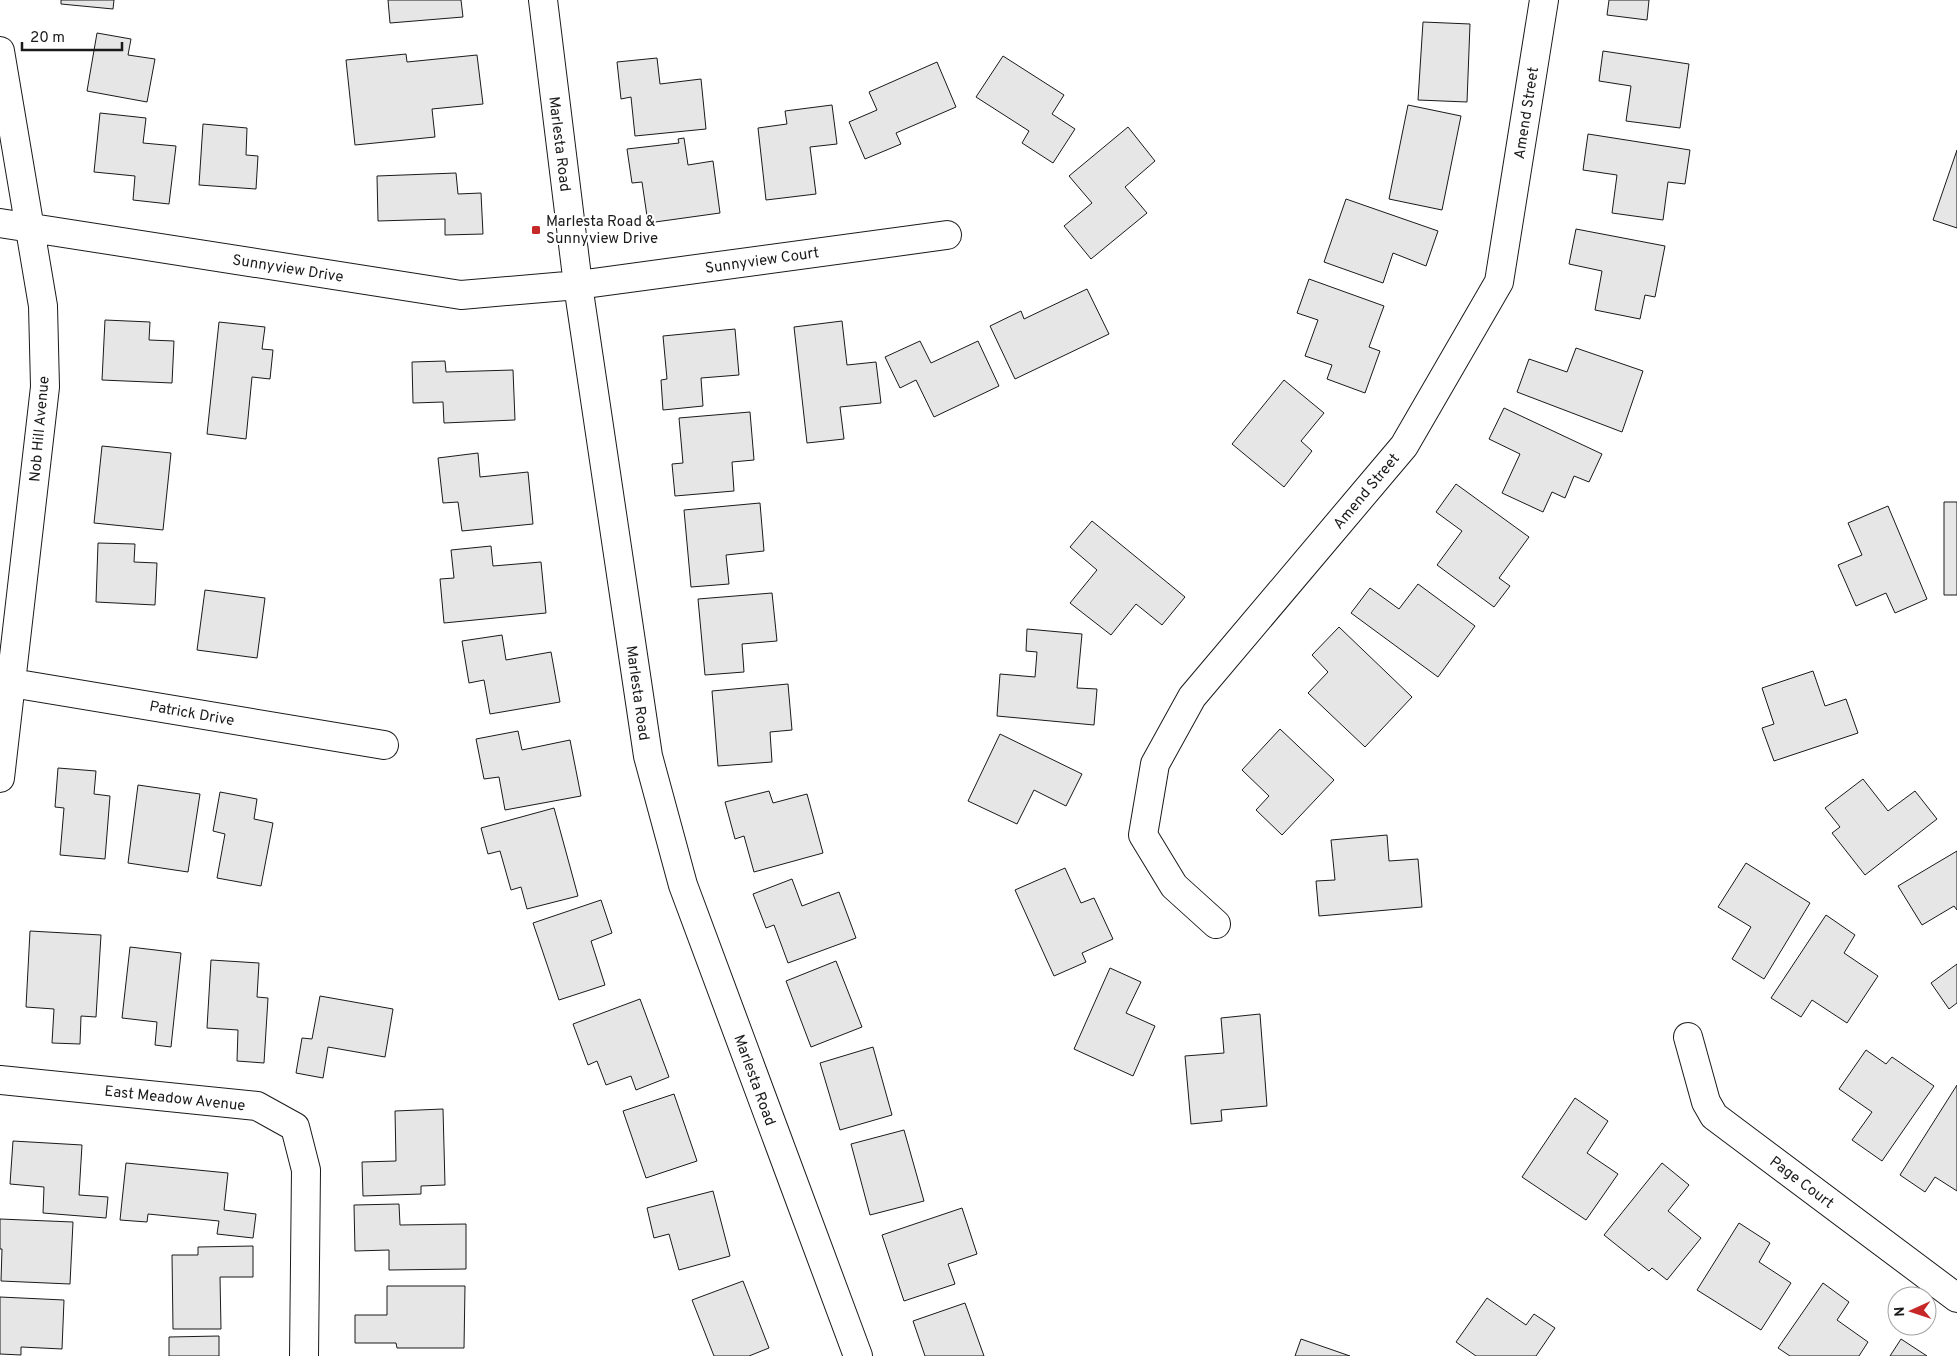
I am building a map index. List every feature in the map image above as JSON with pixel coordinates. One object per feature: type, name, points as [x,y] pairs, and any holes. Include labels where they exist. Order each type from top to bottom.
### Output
[{"type":"street","name":"Marlesta Road","points":[[543,0],[578,285],[650,765],[683,885],[858,1356]]},
{"type":"street","name":"Amend Street","points":[[1216,924],[1174,886],[1143,835],[1155,764],[1192,697],[1404,446],[1499,282],[1544,0]]},
{"type":"street","name":"Nob Hill Avenue","points":[[0,51],[43,306],[45,387],[6,682],[0,778]]},
{"type":"street","name":"Sunnyview Drive","points":[[0,223],[461,295],[578,285]]},
{"type":"street","name":"Sunnyview Court","points":[[578,285],[947,235]]},
{"type":"street","name":"Patrick Drive","points":[[6,682],[384,745]]},
{"type":"street","name":"Page Court","points":[[1688,1038],[1706,1102],[1714,1116],[1957,1298]]},
{"type":"street","name":"East Meadow Avenue","points":[[0,1080],[257,1106],[295,1127],[306,1170],[304,1356]]},
{"type":"building","points":[[61,0],[114,0],[113,9],[61,4]]},
{"type":"building","points":[[388,0],[461,0],[463,17],[390,23]]},
{"type":"building","points":[[1609,0],[1649,0],[1647,20],[1607,15]]},
{"type":"building","points":[[1423,22],[1470,24],[1467,102],[1418,100]]},
{"type":"building","points":[[97,33],[131,39],[128,55],[155,59],[147,102],[87,91]]},
{"type":"building","points":[[1603,51],[1689,64],[1680,128],[1626,121],[1631,86],[1599,81]]},
{"type":"building","points":[[406,54],[407,62],[477,55],[483,104],[432,109],[435,137],[355,145],[346,60]]},
{"type":"building","points":[[1003,56],[1064,95],[1052,114],[1075,129],[1053,163],[1022,143],[1029,131],[976,97]]},
{"type":"building","points":[[657,58],[660,84],[701,79],[706,129],[635,136],[631,97],[621,99],[617,62]]},
{"type":"building","points":[[937,62],[956,107],[896,133],[901,144],[865,159],[849,122],[877,110],[869,92]]},
{"type":"building","points":[[832,105],[837,144],[810,147],[816,194],[766,200],[758,128],[787,124],[785,111]]},
{"type":"building","points":[[1408,105],[1461,116],[1442,210],[1389,199]]},
{"type":"building","points":[[100,113],[146,118],[143,143],[176,146],[169,204],[133,200],[135,176],[94,172]]},
{"type":"building","points":[[203,124],[247,128],[246,155],[258,156],[256,189],[199,185]]},
{"type":"building","points":[[1128,127],[1155,161],[1125,187],[1147,213],[1091,259],[1064,226],[1092,203],[1069,176]]},
{"type":"building","points":[[1588,134],[1690,150],[1685,184],[1668,182],[1663,220],[1612,213],[1617,175],[1583,170]]},
{"type":"building","points":[[684,138],[688,165],[713,161],[720,213],[648,223],[642,182],[632,183],[627,149],[679,143],[678,139]]},
{"type":"building","points":[[1957,150],[1957,228],[1933,220]]},
{"type":"building","points":[[456,173],[458,194],[481,193],[483,234],[445,235],[445,219],[378,221],[377,176]]},
{"type":"building","points":[[1346,199],[1438,231],[1426,266],[1393,253],[1383,283],[1324,262]]},
{"type":"building","points":[[1576,229],[1665,246],[1655,297],[1645,295],[1640,319],[1595,310],[1602,271],[1569,264]]},
{"type":"building","points":[[1309,279],[1384,306],[1369,347],[1380,351],[1365,393],[1327,379],[1332,365],[1305,356],[1318,320],[1297,313]]},
{"type":"building","points":[[1087,289],[1109,334],[1015,379],[990,326],[1021,311],[1024,319]]},
{"type":"building","points":[[105,320],[150,322],[149,340],[174,341],[172,383],[102,380]]},
{"type":"building","points":[[842,321],[847,365],[876,362],[881,403],[840,407],[844,439],[807,443],[794,327]]},
{"type":"building","points":[[219,322],[265,327],[262,349],[273,350],[270,379],[252,377],[246,439],[207,434]]},
{"type":"building","points":[[735,329],[739,375],[701,378],[703,406],[663,410],[661,380],[667,379],[663,336]]},
{"type":"building","points":[[920,341],[931,363],[978,341],[999,386],[934,417],[916,380],[900,388],[885,357]]},
{"type":"building","points":[[1576,348],[1643,371],[1622,432],[1517,392],[1529,359],[1567,372]]},
{"type":"building","points":[[445,361],[446,372],[513,370],[515,420],[444,423],[443,402],[413,403],[412,362]]},
{"type":"building","points":[[1284,380],[1324,413],[1301,441],[1312,451],[1284,487],[1232,444]]},
{"type":"building","points":[[1504,408],[1602,454],[1589,482],[1574,476],[1565,498],[1552,492],[1543,512],[1502,493],[1520,454],[1489,439]]},
{"type":"building","points":[[750,412],[754,460],[732,462],[734,491],[675,496],[672,464],[683,463],[679,418]]},
{"type":"building","points":[[102,446],[171,453],[163,530],[94,523]]},
{"type":"building","points":[[478,453],[480,477],[528,472],[533,524],[462,531],[458,502],[443,503],[438,458]]},
{"type":"building","points":[[1456,484],[1529,537],[1499,578],[1510,586],[1494,607],[1437,565],[1462,531],[1436,512]]},
{"type":"building","points":[[1944,502],[1957,502],[1957,595],[1944,595]]},
{"type":"building","points":[[760,503],[764,551],[726,555],[729,584],[691,587],[684,510]]},
{"type":"building","points":[[1888,506],[1927,599],[1895,613],[1886,593],[1856,606],[1838,565],[1862,555],[1848,523]]},
{"type":"building","points":[[1092,521],[1185,597],[1162,625],[1136,604],[1111,635],[1070,603],[1097,570],[1070,547]]},
{"type":"building","points":[[98,543],[135,544],[134,562],[157,563],[155,605],[96,602]]},
{"type":"building","points":[[491,546],[493,566],[541,562],[546,613],[444,623],[440,579],[454,578],[451,550]]},
{"type":"building","points":[[1418,584],[1475,626],[1438,677],[1351,613],[1370,588],[1399,609]]},
{"type":"building","points":[[205,590],[265,598],[257,658],[197,650]]},
{"type":"building","points":[[772,593],[777,641],[742,644],[744,672],[705,675],[698,599]]},
{"type":"building","points":[[1339,627],[1412,697],[1365,747],[1308,693],[1328,672],[1312,655]]},
{"type":"building","points":[[1027,629],[1082,634],[1077,688],[1097,689],[1094,725],[997,716],[1000,674],[1035,677],[1037,652],[1026,651]]},
{"type":"building","points":[[502,635],[506,660],[551,652],[560,702],[490,714],[484,680],[469,683],[462,641]]},
{"type":"building","points":[[1813,671],[1825,706],[1846,699],[1858,733],[1774,761],[1762,728],[1774,724],[1762,688]]},
{"type":"building","points":[[788,684],[792,730],[770,732],[772,762],[718,766],[712,691]]},
{"type":"building","points":[[1280,729],[1334,780],[1282,835],[1256,810],[1269,796],[1242,770]]},
{"type":"building","points":[[518,731],[522,750],[570,740],[581,796],[505,810],[499,777],[484,779],[476,739]]},
{"type":"building","points":[[1000,734],[1082,774],[1066,806],[1034,790],[1017,824],[968,801]]},
{"type":"building","points":[[58,768],[96,771],[94,794],[110,796],[105,859],[60,855],[64,808],[55,807]]},
{"type":"building","points":[[1863,779],[1888,811],[1915,791],[1937,819],[1865,875],[1832,833],[1840,827],[1825,808]]},
{"type":"building","points":[[138,785],[200,794],[188,872],[128,863]]},
{"type":"building","points":[[769,791],[773,803],[807,794],[823,853],[754,872],[744,836],[735,839],[725,802]]},
{"type":"building","points":[[220,792],[257,799],[254,819],[273,823],[261,886],[217,878],[225,834],[213,831]]},
{"type":"building","points":[[554,808],[578,896],[527,909],[521,887],[511,890],[500,851],[488,854],[481,828]]},
{"type":"building","points":[[1387,835],[1389,861],[1418,859],[1422,907],[1319,916],[1316,881],[1335,880],[1331,840]]},
{"type":"building","points":[[1957,851],[1957,910],[1954,906],[1922,925],[1898,886]]},
{"type":"building","points":[[1746,863],[1810,903],[1764,979],[1732,959],[1751,927],[1718,907]]},
{"type":"building","points":[[1065,868],[1081,903],[1094,898],[1113,939],[1082,953],[1086,962],[1054,976],[1015,890]]},
{"type":"building","points":[[792,879],[802,906],[839,892],[856,938],[788,963],[774,925],[766,928],[753,894]]},
{"type":"building","points":[[601,900],[612,933],[591,941],[605,985],[559,1000],[533,923]]},
{"type":"building","points":[[1826,915],[1855,935],[1844,953],[1878,976],[1847,1023],[1812,1000],[1801,1017],[1771,998]]},
{"type":"building","points":[[30,931],[101,935],[96,1017],[81,1016],[80,1044],[52,1043],[54,1009],[26,1007]]},
{"type":"building","points":[[130,947],[181,953],[171,1047],[155,1045],[157,1022],[122,1018]]},
{"type":"building","points":[[211,960],[259,963],[257,997],[268,998],[264,1063],[237,1061],[238,1030],[207,1028]]},
{"type":"building","points":[[836,961],[862,1027],[811,1047],[786,981]]},
{"type":"building","points":[[1957,964],[1957,1003],[1949,1009],[1931,983]]},
{"type":"building","points":[[1110,968],[1141,982],[1126,1013],[1155,1026],[1133,1076],[1074,1049]]},
{"type":"building","points":[[320,996],[393,1009],[385,1057],[328,1047],[323,1078],[296,1073],[302,1038],[312,1039]]},
{"type":"building","points":[[640,999],[669,1077],[636,1090],[631,1076],[606,1085],[597,1061],[588,1065],[573,1024]]},
{"type":"building","points":[[1260,1014],[1267,1106],[1221,1110],[1222,1121],[1191,1124],[1185,1056],[1224,1053],[1221,1018]]},
{"type":"building","points":[[873,1047],[892,1115],[840,1130],[820,1063]]},
{"type":"building","points":[[1866,1050],[1886,1064],[1892,1057],[1934,1086],[1882,1161],[1852,1140],[1872,1112],[1839,1089]]},
{"type":"building","points":[[1957,1085],[1957,1191],[1935,1177],[1925,1192],[1900,1175]]},
{"type":"building","points":[[674,1094],[697,1161],[646,1178],[623,1111]]},
{"type":"building","points":[[1575,1098],[1608,1121],[1587,1153],[1618,1174],[1586,1220],[1522,1177]]},
{"type":"building","points":[[443,1109],[445,1185],[421,1186],[421,1194],[363,1196],[362,1162],[396,1161],[395,1111]]},
{"type":"building","points":[[904,1130],[924,1201],[870,1215],[851,1144]]},
{"type":"building","points":[[13,1141],[82,1145],[79,1195],[108,1197],[106,1218],[43,1213],[44,1187],[10,1184]]},
{"type":"building","points":[[126,1163],[228,1173],[224,1210],[256,1214],[253,1238],[217,1234],[219,1221],[148,1214],[147,1222],[120,1220]]},
{"type":"building","points":[[1662,1163],[1689,1185],[1668,1211],[1701,1238],[1667,1280],[1652,1268],[1649,1271],[1604,1235]]},
{"type":"building","points":[[713,1191],[730,1256],[679,1270],[669,1234],[654,1238],[647,1208]]},
{"type":"building","points":[[399,1204],[400,1225],[466,1224],[466,1269],[389,1270],[389,1250],[355,1251],[354,1205]]},
{"type":"building","points":[[962,1208],[977,1254],[948,1264],[955,1284],[904,1301],[882,1235]]},
{"type":"building","points":[[0,1219],[73,1222],[70,1284],[1,1281],[2,1249],[0,1249]]},
{"type":"building","points":[[1739,1223],[1770,1243],[1759,1262],[1791,1283],[1761,1330],[1697,1290]]},
{"type":"building","points":[[253,1246],[253,1277],[220,1277],[221,1329],[173,1329],[172,1255],[198,1255],[198,1247]]},
{"type":"building","points":[[743,1281],[769,1348],[749,1356],[714,1356],[692,1300]]},
{"type":"building","points":[[1823,1283],[1849,1302],[1837,1320],[1868,1342],[1859,1356],[1790,1356],[1778,1348]]},
{"type":"building","points":[[387,1286],[465,1286],[464,1348],[397,1348],[396,1343],[355,1343],[355,1315],[387,1315]]},
{"type":"building","points":[[0,1297],[64,1300],[62,1349],[21,1347],[21,1355],[0,1354]]},
{"type":"building","points":[[1487,1298],[1526,1325],[1534,1314],[1555,1328],[1536,1356],[1476,1356],[1456,1342]]},
{"type":"building","points":[[965,1303],[984,1356],[925,1356],[913,1321]]},
{"type":"building","points":[[219,1336],[219,1356],[169,1356],[169,1337]]},
{"type":"building","points":[[1301,1339],[1350,1356],[1295,1356]]},
{"type":"building","points":[[1901,1339],[1927,1356],[1890,1356]]},
{"type":"place","name":"Marlesta Road & Sunnyview Drive","points":[[536,230]]}]
